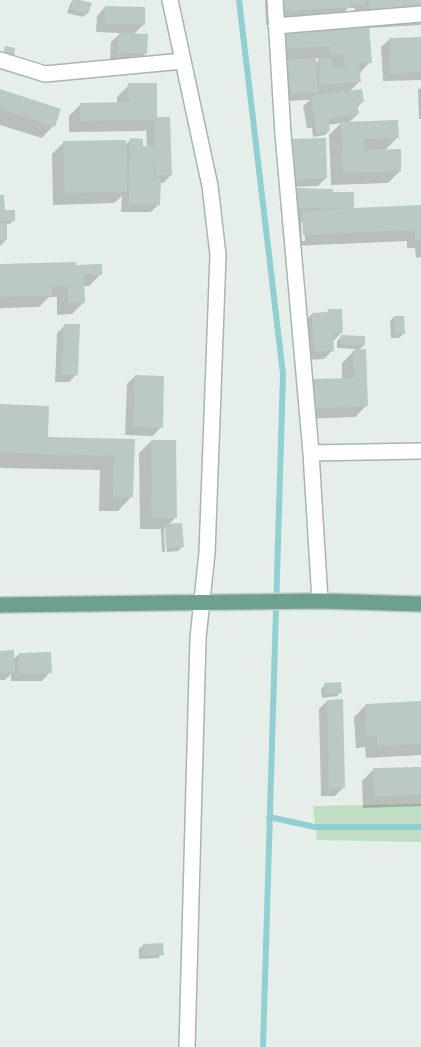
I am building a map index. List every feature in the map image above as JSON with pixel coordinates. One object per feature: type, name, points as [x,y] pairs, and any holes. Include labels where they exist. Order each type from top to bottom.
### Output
[{"type":"main road","points":[[0,605],[202,603],[226,601],[421,604]]},
{"type":"street","points":[[170,0],[210,186],[218,255],[207,553],[198,638],[188,1047]]},
{"type":"street","points":[[275,0],[283,134],[312,453],[315,601]]},
{"type":"street","points":[[276,26],[421,14]]},
{"type":"street","points":[[0,60],[45,74],[183,61]]},
{"type":"street","points":[[312,453],[421,451]]},
{"type":"green space","points":[[421,804],[421,842],[317,840],[313,806]]},
{"type":"building","points":[[73,0],[92,3],[88,14],[70,9]]},
{"type":"building","points":[[280,0],[351,0],[351,7],[281,11]]},
{"type":"building","points":[[352,0],[365,0],[365,5],[352,5]]},
{"type":"building","points":[[369,0],[421,0],[421,12],[370,15]]},
{"type":"building","points":[[105,6],[145,7],[145,25],[104,24]]},
{"type":"building","points":[[369,26],[372,63],[359,63],[361,82],[320,85],[318,58],[332,58],[333,68],[345,67],[344,54],[331,55],[330,46],[286,49],[284,32]]},
{"type":"building","points":[[119,33],[148,34],[147,54],[118,53]]},
{"type":"building","points":[[421,37],[421,72],[391,74],[389,38]]},
{"type":"building","points":[[5,46],[15,48],[14,59],[3,57]]},
{"type":"building","points":[[316,58],[318,92],[290,93],[288,59]]},
{"type":"building","points":[[128,83],[157,83],[157,117],[170,117],[172,175],[156,176],[155,156],[154,178],[161,178],[160,205],[129,204],[130,138],[143,139],[143,146],[155,147],[154,120],[80,121],[80,103],[129,102]]},
{"type":"building","points":[[0,89],[61,109],[55,127],[0,109]]},
{"type":"building","points":[[362,89],[364,102],[357,103],[359,114],[328,119],[330,131],[317,134],[311,96]]},
{"type":"building","points":[[398,120],[399,138],[364,139],[365,150],[401,149],[401,171],[343,173],[341,122]]},
{"type":"building","points":[[326,138],[327,178],[293,180],[291,139]]},
{"type":"building","points":[[126,140],[127,192],[65,193],[63,141]]},
{"type":"building","points":[[297,188],[333,189],[333,192],[354,192],[354,208],[421,205],[421,240],[415,240],[415,230],[303,235],[302,211],[346,208],[297,208]]},
{"type":"building","points":[[0,195],[4,195],[5,210],[15,210],[15,221],[0,221]]},
{"type":"building","points":[[0,223],[7,223],[7,240],[0,240]]},
{"type":"building","points":[[76,262],[76,265],[102,264],[102,275],[84,275],[85,303],[68,303],[68,286],[52,286],[52,296],[0,297],[0,264]]},
{"type":"building","points":[[328,309],[342,309],[343,333],[333,333],[334,351],[314,352],[312,313],[328,312]]},
{"type":"building","points":[[394,316],[404,316],[405,334],[394,334]]},
{"type":"building","points":[[64,324],[80,324],[78,375],[62,374]]},
{"type":"building","points":[[341,335],[365,336],[365,345],[340,344]]},
{"type":"building","points":[[366,349],[368,406],[314,408],[313,379],[354,378],[353,350]]},
{"type":"building","points":[[135,375],[164,376],[163,428],[133,427]]},
{"type":"building","points":[[0,404],[49,406],[48,437],[135,439],[133,497],[113,497],[114,456],[0,453]]},
{"type":"building","points":[[151,440],[176,440],[177,518],[152,518]]},
{"type":"building","points":[[182,523],[184,547],[166,548],[165,524]]},
{"type":"building","points":[[14,650],[15,672],[0,673],[0,651]]},
{"type":"building","points":[[51,652],[52,673],[19,674],[19,653]]},
{"type":"building","points":[[341,682],[342,693],[325,694],[324,683]]},
{"type":"building","points":[[343,699],[345,788],[329,788],[327,700]]},
{"type":"building","points":[[421,701],[421,744],[377,746],[377,736],[367,736],[365,704]]},
{"type":"building","points":[[421,767],[421,795],[374,796],[373,768]]},
{"type":"building","points":[[163,943],[164,955],[143,955],[143,944]]},
{"type":"waterway","points":[[239,0],[283,374],[263,1047]]},
{"type":"waterway","points":[[269,817],[315,827],[421,827]]}]
